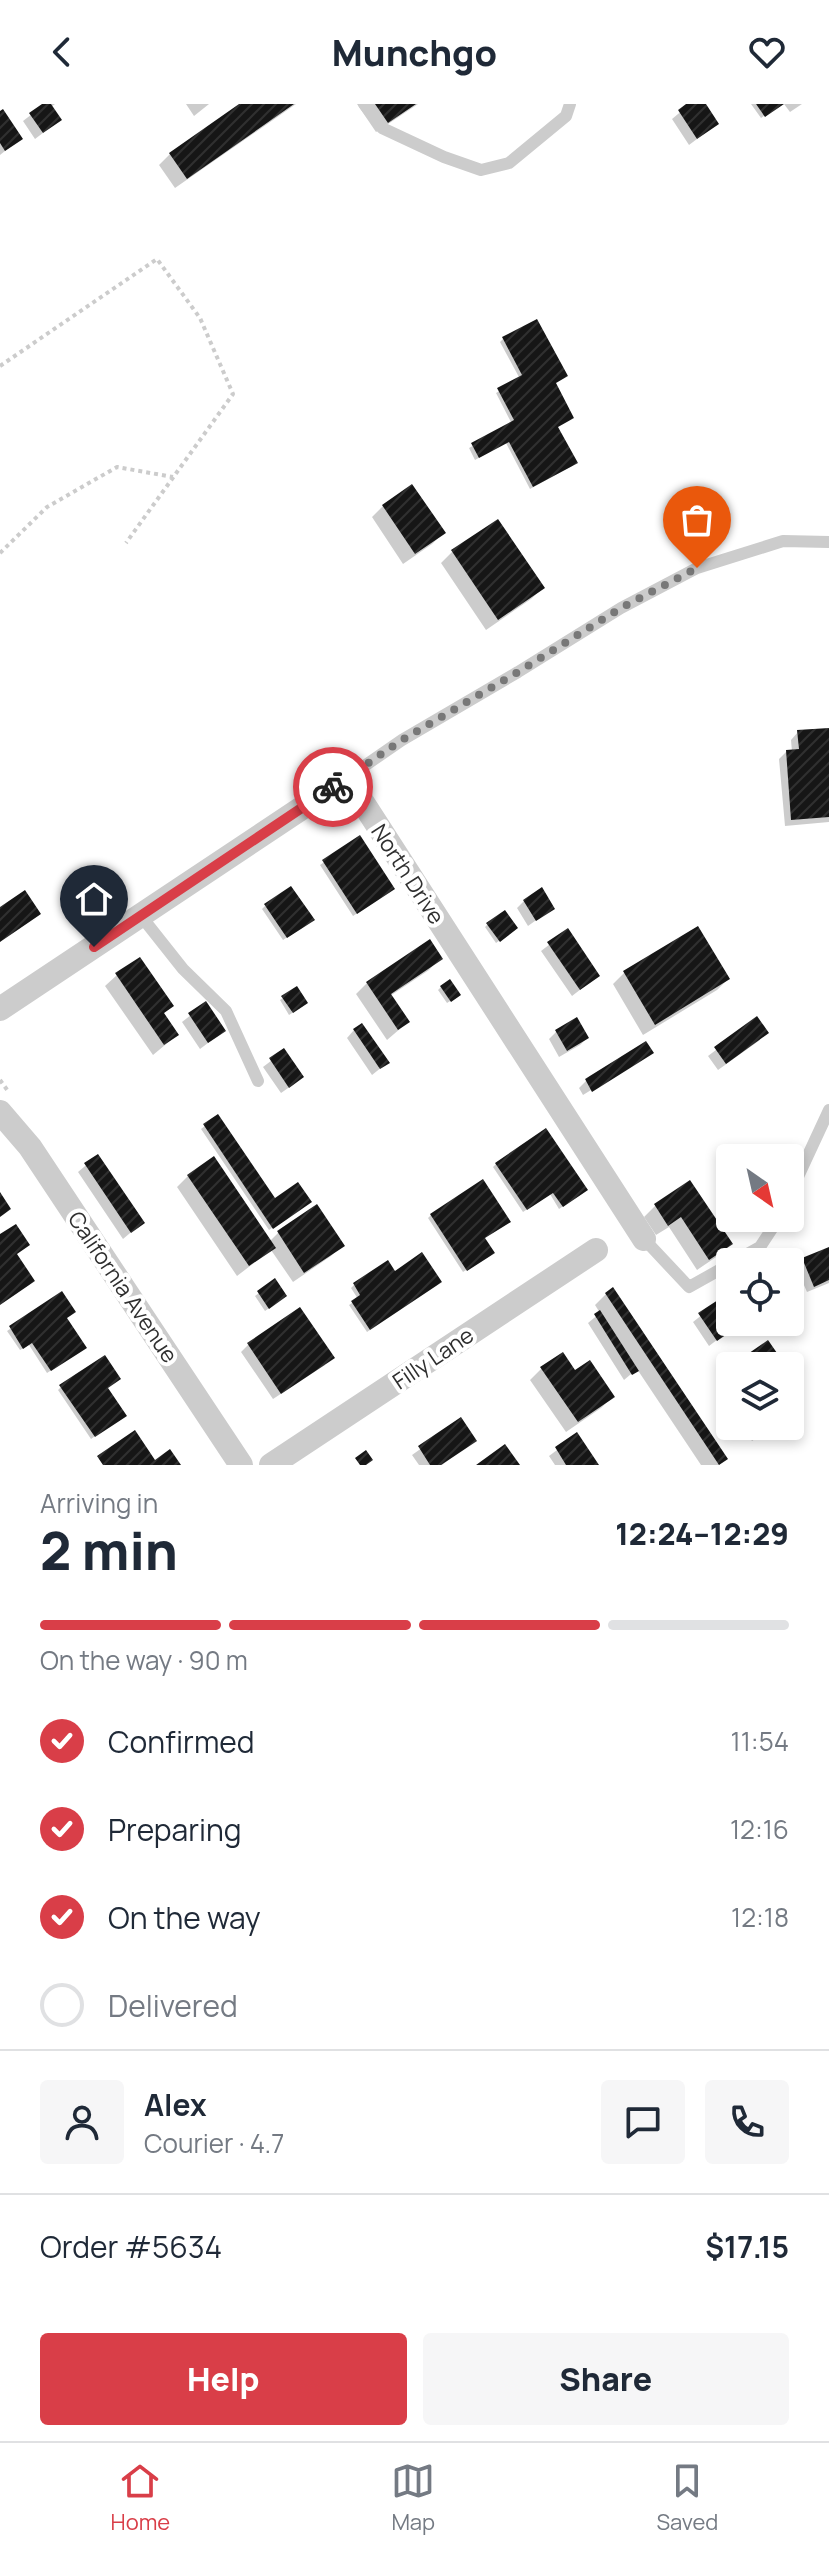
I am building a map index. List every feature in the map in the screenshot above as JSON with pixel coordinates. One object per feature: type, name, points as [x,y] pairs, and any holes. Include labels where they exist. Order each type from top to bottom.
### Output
[{"type":"street","points":[[0,1009],[347,778]]},
{"type":"street","name":"North Drive","points":[[347,778],[644,1239]]},
{"type":"street","name":"California Avenue","points":[[0,1112],[30,1147],[241,1465]]},
{"type":"street","name":"Filly Lane","points":[[271,1465],[596,1250]]},
{"type":"lane","points":[[364,104],[382,128],[444,157],[481,170],[509,163],[566,116],[570,104]]},
{"type":"lane","points":[[347,778],[402,740],[621,608],[697,568],[783,541],[829,542]]},
{"type":"lane","points":[[141,916],[183,969],[226,1011],[258,1081]]},
{"type":"lane","points":[[804,1164],[829,1110]]},
{"type":"lane","points":[[758,1248],[770,1232]]},
{"type":"lane","points":[[644,1239],[689,1287],[716,1272]]},
{"type":"path","points":[[0,366],[157,259],[200,318],[233,394],[126,543]]},
{"type":"path","points":[[0,553],[47,507],[117,467],[173,477]]},
{"type":"building","points":[[42,104],[51,104],[62,120],[43,133],[29,113]]},
{"type":"building","points":[[239,104],[294,104],[187,179],[169,153]]},
{"type":"building","points":[[375,104],[416,104],[388,123]]},
{"type":"building","points":[[686,104],[706,104],[719,124],[697,139],[678,110]]},
{"type":"building","points":[[756,104],[784,104],[765,117]]},
{"type":"building","points":[[3,109],[23,139],[5,151],[0,143],[0,111]]},
{"type":"building","points":[[537,319],[568,376],[556,383],[574,418],[558,427],[578,463],[533,487],[509,442],[479,458],[471,443],[514,420],[497,388],[522,375],[502,337]]},
{"type":"building","points":[[412,484],[446,533],[415,554],[382,505]]},
{"type":"building","points":[[498,519],[545,588],[498,620],[451,550]]},
{"type":"building","points":[[829,728],[829,817],[791,820],[786,750],[799,749],[797,730]]},
{"type":"building","points":[[360,835],[395,889],[357,914],[322,860]]},
{"type":"building","points":[[291,886],[315,920],[287,938],[264,904]]},
{"type":"building","points":[[542,887],[555,909],[536,921],[523,900]]},
{"type":"building","points":[[25,890],[41,914],[0,942],[0,907]]},
{"type":"building","points":[[505,910],[518,928],[500,942],[486,923]]},
{"type":"building","points":[[698,926],[730,979],[655,1025],[623,971]]},
{"type":"building","points":[[568,928],[600,976],[580,990],[547,942]]},
{"type":"building","points":[[430,939],[443,959],[391,994],[410,1022],[398,1030],[366,982]]},
{"type":"building","points":[[140,957],[174,1006],[164,1013],[179,1035],[164,1045],[115,973]]},
{"type":"building","points":[[450,979],[461,995],[451,1002],[440,986]]},
{"type":"building","points":[[297,986],[308,1003],[293,1013],[281,996]]},
{"type":"building","points":[[206,1001],[226,1031],[208,1043],[188,1013]]},
{"type":"building","points":[[757,1016],[769,1033],[726,1064],[714,1047]]},
{"type":"building","points":[[577,1017],[589,1038],[567,1051],[555,1030]]},
{"type":"building","points":[[362,1023],[390,1063],[380,1069],[353,1029]]},
{"type":"building","points":[[646,1041],[654,1053],[592,1092],[585,1079]]},
{"type":"building","points":[[284,1048],[304,1077],[289,1088],[269,1058]]},
{"type":"building","points":[[218,1114],[275,1198],[298,1182],[312,1202],[273,1229],[203,1124]]},
{"type":"building","points":[[546,1128],[588,1190],[563,1207],[553,1193],[527,1210],[495,1163]]},
{"type":"building","points":[[98,1154],[145,1223],[131,1233],[84,1163]]},
{"type":"building","points":[[214,1156],[276,1248],[249,1266],[187,1175]]},
{"type":"building","points":[[483,1179],[511,1222],[485,1238],[495,1253],[467,1271],[430,1214]]},
{"type":"building","points":[[690,1180],[716,1219],[716,1232],[725,1232],[733,1244],[727,1248],[716,1248],[716,1255],[709,1260],[681,1217],[668,1226],[654,1204]]},
{"type":"building","points":[[0,1192],[11,1209],[0,1217]]},
{"type":"building","points":[[317,1204],[345,1246],[304,1273],[277,1231]]},
{"type":"building","points":[[16,1224],[30,1245],[17,1254],[35,1281],[0,1305],[0,1234]]},
{"type":"building","points":[[829,1247],[829,1280],[814,1287],[804,1257]]},
{"type":"building","points":[[422,1252],[442,1282],[370,1330],[351,1301],[360,1295],[353,1283],[388,1260],[395,1271]]},
{"type":"building","points":[[275,1278],[287,1296],[269,1309],[257,1291]]},
{"type":"building","points":[[613,1287],[728,1459],[719,1465],[605,1293]]},
{"type":"building","points":[[62,1291],[76,1312],[67,1318],[87,1348],[51,1371],[32,1343],[23,1349],[9,1326]]},
{"type":"building","points":[[716,1301],[716,1336],[724,1336],[717,1341],[698,1313]]},
{"type":"building","points":[[300,1307],[335,1358],[281,1394],[247,1343]]},
{"type":"building","points":[[600,1310],[639,1371],[632,1375],[594,1314]]},
{"type":"building","points":[[768,1340],[776,1352],[751,1352]]},
{"type":"building","points":[[563,1352],[575,1370],[590,1360],[615,1397],[578,1422],[540,1367]]},
{"type":"building","points":[[105,1355],[121,1379],[108,1388],[127,1416],[95,1437],[59,1385]]},
{"type":"building","points":[[461,1417],[477,1441],[441,1465],[430,1465],[418,1446]]},
{"type":"building","points":[[135,1430],[155,1460],[170,1449],[181,1465],[103,1465],[97,1456]]},
{"type":"building","points":[[577,1432],[599,1465],[566,1465],[555,1447]]},
{"type":"building","points":[[505,1444],[520,1465],[476,1465]]},
{"type":"building","points":[[366,1450],[373,1460],[360,1465],[355,1458]]},
{"type":"way so far","points":[[333,787],[402,740],[621,608],[697,568]]},
{"type":"route","points":[[94,947],[333,787]]}]
